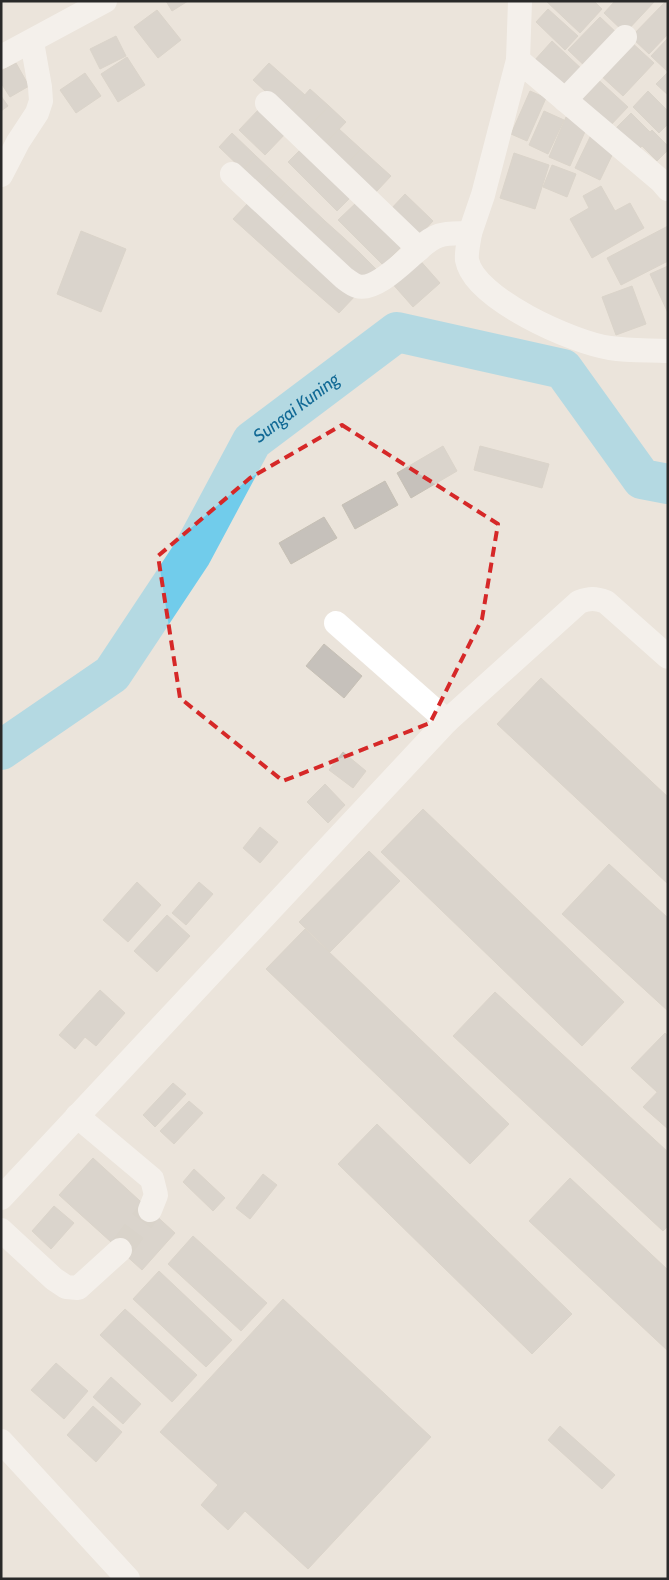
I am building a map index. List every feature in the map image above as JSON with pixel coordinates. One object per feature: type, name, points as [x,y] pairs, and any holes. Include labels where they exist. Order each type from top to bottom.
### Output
[{"type":"street","points":[[1,57],[105,1]]},
{"type":"street","points":[[520,1],[518,60],[483,194],[470,233],[467,260],[475,276],[493,295],[521,313],[584,341],[610,348],[668,351]]},
{"type":"street","points":[[565,100],[625,37]]},
{"type":"street","points":[[1,175],[37,113],[41,101],[32,42]]},
{"type":"street","points":[[518,60],[666,182]]},
{"type":"street","points":[[266,103],[419,249]]},
{"type":"street","points":[[232,174],[344,278],[357,286],[367,287],[377,283],[430,239],[438,235],[470,233]]},
{"type":"street","points":[[1,1198],[447,720],[579,602],[588,598],[596,598],[614,608],[668,657]]},
{"type":"street","points":[[336,623],[447,720]]},
{"type":"street","points":[[77,1116],[152,1179],[156,1194],[150,1210]]},
{"type":"street","points":[[1,1230],[54,1279],[66,1287],[78,1288],[120,1250]]},
{"type":"street","points":[[1,1441],[128,1579]]},
{"type":"highlighted area","points":[[342,425],[498,524],[482,619],[430,723],[283,781],[180,698],[158,556],[250,478]]},
{"type":"building","points":[[166,1],[188,1],[172,11]]},
{"type":"building","points":[[546,1],[594,1],[602,9],[580,33]]},
{"type":"building","points":[[615,1],[655,1],[625,33],[604,13]]},
{"type":"building","points":[[665,2],[668,4],[668,34],[649,54],[631,37]]},
{"type":"building","points":[[548,9],[578,36],[565,50],[536,22]]},
{"type":"building","points":[[157,10],[181,40],[158,58],[134,27]]},
{"type":"building","points":[[600,17],[620,36],[589,70],[568,50]]},
{"type":"building","points":[[116,36],[126,56],[100,69],[90,49]]},
{"type":"building","points":[[668,38],[668,70],[667,71],[651,56]]},
{"type":"building","points":[[629,40],[654,63],[623,96],[598,73]]},
{"type":"building","points":[[552,41],[586,73],[567,92],[534,61]]},
{"type":"building","points":[[127,57],[145,85],[118,102],[101,74]]},
{"type":"building","points":[[16,63],[29,86],[10,97],[1,83],[1,71]]},
{"type":"building","points":[[269,63],[305,95],[289,113],[253,80]]},
{"type":"building","points":[[668,72],[668,95],[656,84]]},
{"type":"building","points":[[85,73],[101,96],[76,113],[60,90]]},
{"type":"building","points":[[593,75],[628,107],[607,129],[573,96]]},
{"type":"building","points":[[310,89],[329,106],[307,129],[289,113]]},
{"type":"building","points":[[530,91],[546,98],[527,141],[511,134]]},
{"type":"building","points":[[648,91],[668,111],[668,124],[659,133],[633,107]]},
{"type":"building","points":[[1,96],[8,106],[1,111]]},
{"type":"building","points":[[329,106],[346,122],[324,145],[307,129]]},
{"type":"building","points":[[261,107],[287,132],[265,155],[239,130]]},
{"type":"building","points":[[544,111],[564,120],[548,154],[529,145]]},
{"type":"building","points":[[631,113],[650,132],[652,130],[668,146],[668,150],[657,161],[642,146],[635,153],[613,131]]},
{"type":"building","points":[[566,117],[587,127],[570,166],[549,157]]},
{"type":"building","points":[[339,129],[361,149],[346,165],[324,145]]},
{"type":"building","points":[[232,133],[256,156],[243,170],[219,147]]},
{"type":"building","points":[[591,135],[616,147],[600,180],[575,168]]},
{"type":"building","points":[[305,145],[354,194],[337,211],[288,162]]},
{"type":"building","points":[[361,149],[391,176],[376,192],[346,165]]},
{"type":"building","points":[[514,153],[549,165],[535,209],[500,198]]},
{"type":"building","points":[[256,156],[273,172],[260,186],[243,170]]},
{"type":"building","points":[[552,165],[576,174],[567,197],[543,187]]},
{"type":"building","points":[[273,172],[290,188],[277,202],[260,186]]},
{"type":"building","points":[[601,186],[615,211],[630,203],[644,228],[592,258],[570,219],[589,208],[583,196]]},
{"type":"building","points":[[290,188],[308,205],[295,219],[277,202]]},
{"type":"building","points":[[405,194],[433,221],[419,236],[390,210]]},
{"type":"building","points":[[250,201],[311,255],[294,274],[233,219]]},
{"type":"building","points":[[358,201],[402,246],[383,265],[338,220]]},
{"type":"building","points":[[308,205],[325,221],[312,235],[295,219]]},
{"type":"building","points":[[325,221],[344,238],[330,252],[312,235]]},
{"type":"building","points":[[668,226],[668,261],[621,285],[607,258]]},
{"type":"building","points":[[81,231],[126,249],[101,312],[57,294]]},
{"type":"building","points":[[344,238],[360,253],[346,267],[330,252]]},
{"type":"building","points":[[360,253],[377,270],[364,284],[346,267]]},
{"type":"building","points":[[311,255],[356,295],[339,313],[294,274]]},
{"type":"building","points":[[417,257],[440,283],[413,307],[390,281]]},
{"type":"building","points":[[668,266],[668,313],[650,274]]},
{"type":"building","points":[[632,286],[646,324],[616,335],[602,297]]},
{"type":"building","points":[[443,446],[457,471],[411,498],[397,473]]},
{"type":"building","points":[[480,446],[549,464],[542,488],[474,470]]},
{"type":"building","points":[[385,481],[398,505],[355,529],[342,505]]},
{"type":"building","points":[[324,517],[337,538],[291,564],[279,543]]},
{"type":"building","points":[[324,644],[362,676],[344,698],[306,666]]},
{"type":"building","points":[[541,678],[668,797],[668,884],[497,724]]},
{"type":"building","points":[[343,752],[366,771],[353,788],[329,770]]},
{"type":"building","points":[[325,784],[345,805],[328,823],[307,802]]},
{"type":"building","points":[[423,809],[624,1002],[582,1046],[381,852]]},
{"type":"building","points":[[260,827],[278,842],[260,863],[243,848]]},
{"type":"building","points":[[369,851],[400,881],[330,952],[299,922]]},
{"type":"building","points":[[609,864],[668,918],[668,1011],[562,914]]},
{"type":"building","points":[[137,882],[161,905],[128,942],[103,920]]},
{"type":"building","points":[[199,882],[213,894],[186,925],[172,913]]},
{"type":"building","points":[[167,915],[190,936],[157,972],[134,951]]},
{"type":"building","points":[[305,929],[509,1124],[470,1164],[266,969]]},
{"type":"building","points":[[100,990],[125,1013],[96,1046],[85,1037],[75,1049],[59,1035]]},
{"type":"building","points":[[495,992],[668,1152],[668,1226],[663,1231],[453,1036]]},
{"type":"building","points":[[665,1033],[668,1036],[668,1081],[657,1092],[631,1068]]},
{"type":"building","points":[[668,1081],[668,1129],[643,1107]]},
{"type":"building","points":[[173,1083],[186,1094],[155,1127],[143,1115]]},
{"type":"building","points":[[189,1101],[203,1113],[174,1144],[160,1131]]},
{"type":"building","points":[[377,1124],[572,1314],[532,1354],[338,1164]]},
{"type":"building","points":[[93,1158],[175,1233],[142,1270],[59,1195]]},
{"type":"building","points":[[194,1169],[225,1198],[213,1211],[183,1182]]},
{"type":"building","points":[[263,1174],[277,1185],[250,1219],[236,1208]]},
{"type":"building","points":[[570,1178],[668,1270],[668,1351],[529,1221]]},
{"type":"building","points":[[54,1206],[74,1223],[51,1249],[32,1231]]},
{"type":"building","points":[[193,1236],[267,1303],[241,1331],[168,1264]]},
{"type":"building","points":[[159,1271],[232,1340],[206,1367],[133,1299]]},
{"type":"building","points":[[283,1299],[431,1437],[308,1569],[245,1511],[228,1530],[201,1505],[218,1485],[160,1432]]},
{"type":"building","points":[[125,1309],[197,1375],[172,1402],[100,1335]]},
{"type":"building","points":[[56,1363],[88,1391],[64,1419],[31,1390]]},
{"type":"building","points":[[111,1377],[141,1404],[123,1424],[93,1397]]},
{"type":"building","points":[[93,1406],[122,1432],[96,1462],[67,1435]]},
{"type":"building","points":[[560,1426],[615,1475],[602,1489],[548,1440]]},
{"type":"waterway","name":"Sungai Kuning","points":[[1,750],[112,674],[191,555],[252,441],[397,332],[563,369],[642,479],[668,484]]},
{"type":"tunnel","points":[[120,1250],[150,1210]]}]
